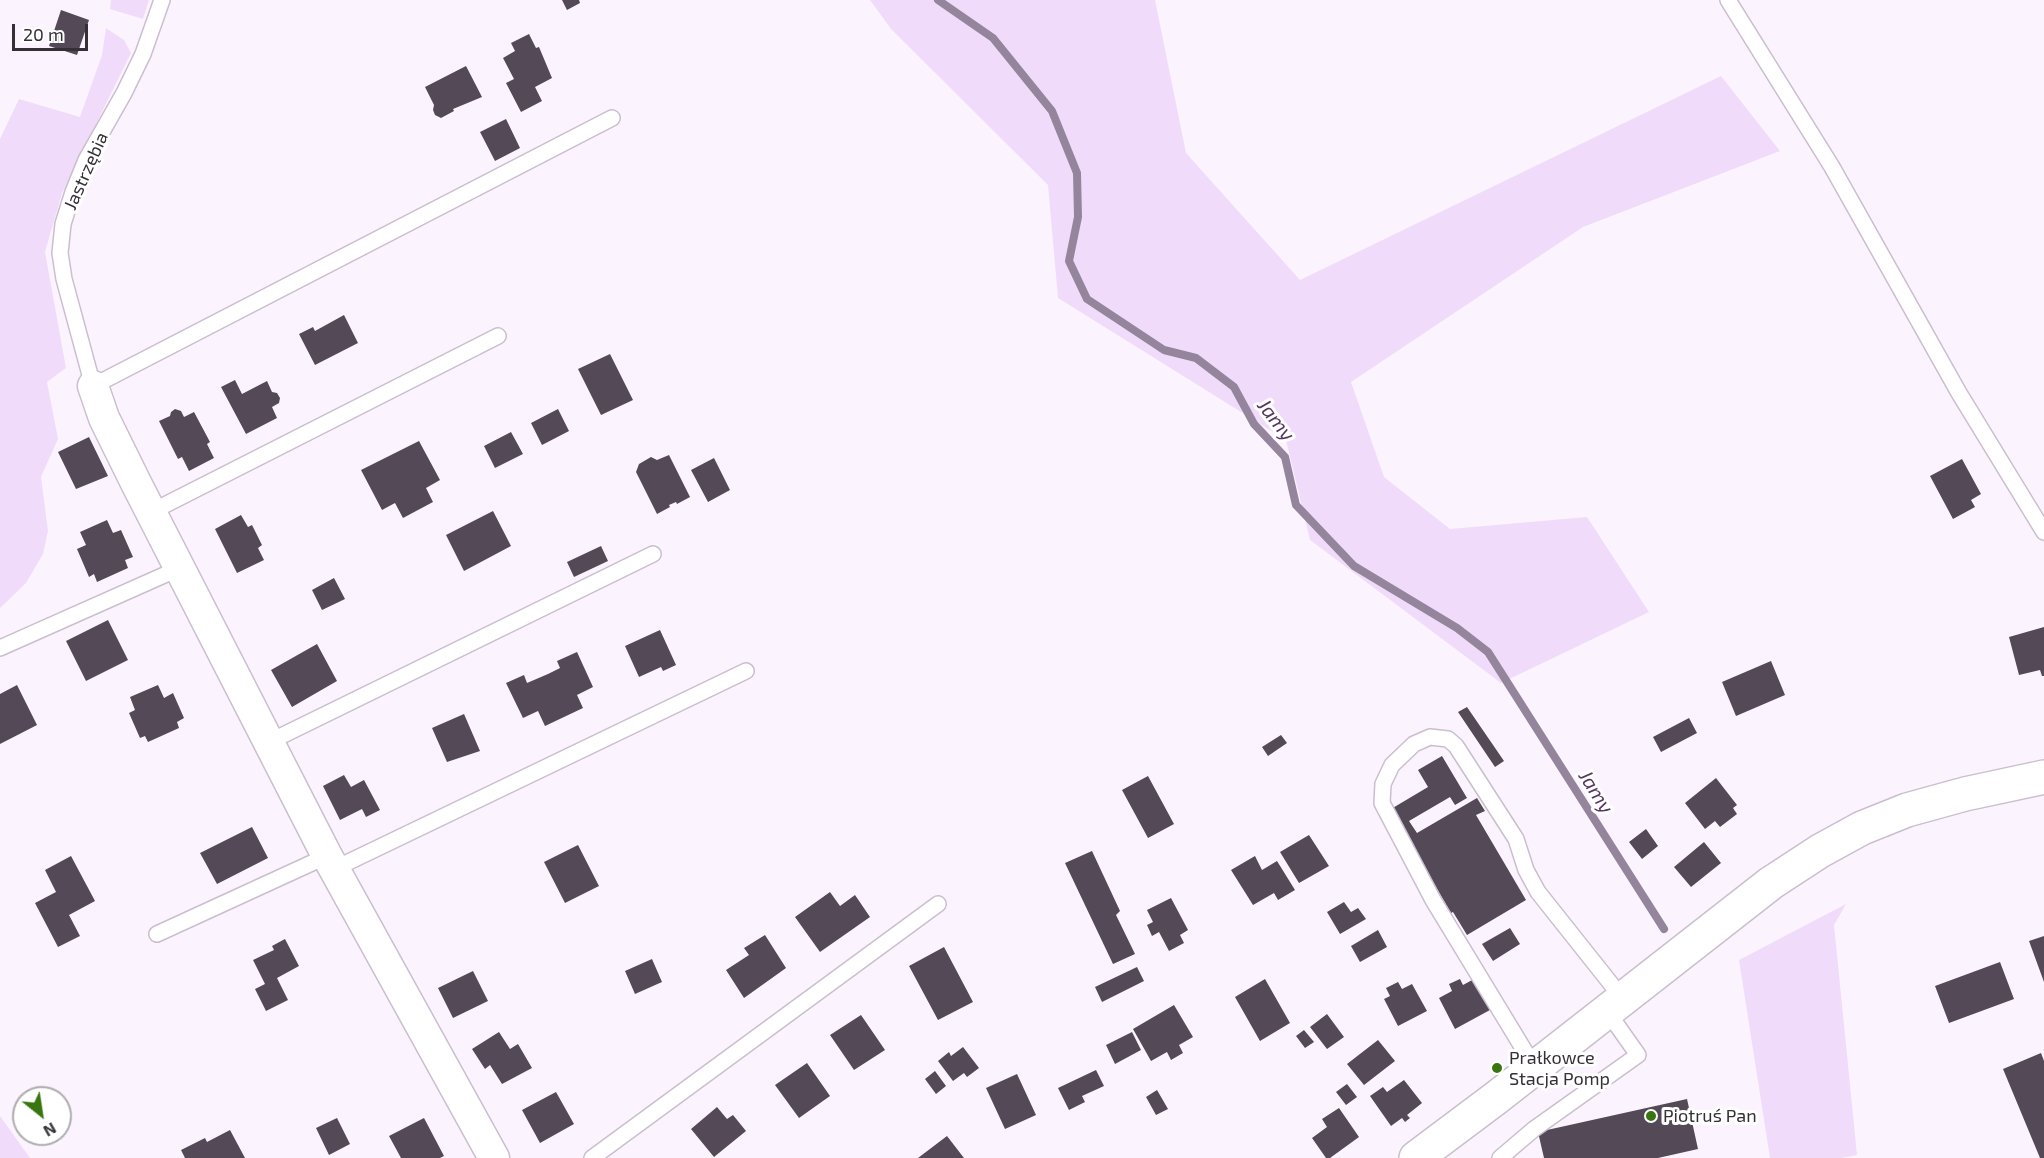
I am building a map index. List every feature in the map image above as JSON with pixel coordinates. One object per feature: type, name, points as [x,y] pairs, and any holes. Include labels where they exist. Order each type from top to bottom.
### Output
[{"type":"main road","points":[[1416,1158],[1771,883],[1820,851],[1862,828],[1907,810],[1965,794],[2044,777]]},
{"type":"street","points":[[93,386],[104,418],[330,862],[494,1158]]},
{"type":"lane","name":"Jastrzębia","points":[[93,386],[63,270],[60,253],[63,224],[86,160],[143,54],[162,0]]},
{"type":"lane","points":[[1728,0],[1832,166],[1959,393],[2044,532]]},
{"type":"lane","points":[[93,386],[612,118]]},
{"type":"lane","points":[[151,512],[498,336]]},
{"type":"lane","points":[[269,742],[653,554]]},
{"type":"lane","points":[[0,648],[180,568]]},
{"type":"lane","points":[[157,934],[330,862],[746,671]]},
{"type":"lane","points":[[1500,1158],[1534,1129],[1638,1054],[1615,1005],[1538,892],[1526,870],[1516,839],[1456,746],[1448,739],[1430,737],[1414,744],[1392,765],[1383,784],[1382,803],[1433,900],[1535,1068]]},
{"type":"lane","points":[[592,1158],[938,904]]},
{"type":"shaded area","points":[[111,0],[149,0],[143,19],[110,9]]},
{"type":"shaded area","points":[[870,0],[1155,0],[1186,153],[1300,280],[1721,76],[1780,151],[1583,227],[1351,382],[1384,477],[1450,529],[1587,517],[1649,612],[1501,683],[1310,540],[1286,440],[1058,298],[1048,185],[891,29]]},
{"type":"shaded area","points":[[106,28],[124,40],[131,53],[62,193],[45,252],[66,368],[47,382],[58,439],[41,477],[48,531],[43,554],[26,583],[0,608],[0,139],[19,99],[80,117],[102,55]]},
{"type":"shaded area","points":[[1846,904],[1834,925],[1857,1155],[1841,1158],[1770,1158],[1739,960]]},
{"type":"shaded area","points":[[0,1116],[12,1133],[12,1146],[21,1146],[30,1158],[0,1158]]},
{"type":"building","points":[[562,0],[579,0],[580,3],[567,10]]},
{"type":"building","points":[[61,10],[89,20],[77,55],[49,46]]},
{"type":"building","points":[[529,34],[536,48],[539,47],[552,78],[535,87],[542,101],[521,112],[506,83],[514,79],[503,58],[515,51],[511,43]]},
{"type":"building","points":[[466,66],[482,97],[453,109],[454,111],[441,118],[435,115],[434,105],[425,87]]},
{"type":"building","points":[[506,119],[520,148],[495,161],[480,132]]},
{"type":"building","points":[[344,315],[358,343],[315,365],[299,334],[313,327],[315,331]]},
{"type":"building","points":[[610,354],[633,400],[601,415],[578,369]]},
{"type":"building","points":[[235,380],[242,394],[267,381],[272,392],[277,393],[280,398],[279,403],[272,407],[277,418],[246,434],[221,387]]},
{"type":"building","points":[[175,409],[181,411],[184,417],[194,412],[210,442],[207,444],[214,458],[189,471],[182,457],[178,459],[159,421],[170,416]]},
{"type":"building","points":[[558,409],[569,431],[542,445],[531,423]]},
{"type":"building","points":[[511,432],[523,454],[495,468],[484,446]]},
{"type":"building","points":[[89,437],[108,476],[76,489],[58,452]]},
{"type":"building","points":[[419,441],[440,480],[426,488],[433,502],[403,518],[395,503],[382,510],[361,470]]},
{"type":"building","points":[[669,455],[690,497],[677,504],[676,502],[669,505],[670,507],[657,514],[636,472],[639,464],[651,457],[657,460]]},
{"type":"building","points":[[714,458],[730,490],[708,502],[691,470]]},
{"type":"building","points":[[1962,459],[1981,494],[1971,500],[1975,507],[1953,519],[1930,476]]},
{"type":"building","points":[[493,511],[511,546],[464,571],[446,535]]},
{"type":"building","points":[[241,515],[248,527],[252,525],[262,545],[258,548],[264,560],[237,573],[215,529]]},
{"type":"building","points":[[107,520],[113,533],[121,530],[133,557],[125,560],[128,568],[97,582],[94,574],[89,577],[77,549],[86,545],[80,532]]},
{"type":"building","points":[[601,546],[608,561],[574,577],[567,562]]},
{"type":"building","points":[[334,578],[345,599],[322,610],[312,590]]},
{"type":"building","points":[[108,620],[128,660],[86,681],[66,641]]},
{"type":"building","points":[[2044,627],[2044,676],[2040,670],[2019,675],[2009,637]]},
{"type":"building","points":[[660,630],[676,665],[663,671],[661,667],[639,677],[625,646]]},
{"type":"building","points":[[317,644],[337,681],[292,707],[271,670]]},
{"type":"building","points":[[577,652],[593,687],[577,695],[583,708],[545,726],[538,711],[523,718],[506,683],[524,675],[527,683],[548,674],[560,668],[557,661]]},
{"type":"building","points":[[1771,661],[1785,695],[1736,716],[1722,682]]},
{"type":"building","points":[[17,685],[37,725],[0,744],[0,694]]},
{"type":"building","points":[[158,685],[164,698],[173,693],[184,718],[177,722],[179,728],[148,742],[145,736],[140,738],[129,713],[135,710],[130,697]]},
{"type":"building","points":[[1467,707],[1504,761],[1495,767],[1458,712]]},
{"type":"building","points":[[464,714],[480,751],[447,762],[432,728]]},
{"type":"building","points":[[1689,718],[1697,733],[1661,752],[1653,737]]},
{"type":"building","points":[[1281,735],[1287,743],[1268,756],[1262,747]]},
{"type":"building","points":[[1442,756],[1467,798],[1455,805],[1450,797],[1409,821],[1417,833],[1477,798],[1485,811],[1476,815],[1526,900],[1467,935],[1453,912],[1451,913],[1391,809],[1428,787],[1418,770]]},
{"type":"building","points":[[344,775],[351,787],[364,780],[380,810],[366,817],[362,809],[340,820],[323,786]]},
{"type":"building","points":[[1148,776],[1174,824],[1148,838],[1122,790]]},
{"type":"building","points":[[1716,778],[1737,805],[1733,808],[1737,814],[1720,827],[1715,821],[1705,829],[1685,803]]},
{"type":"building","points":[[252,827],[268,858],[217,884],[200,853]]},
{"type":"building","points":[[1646,829],[1658,846],[1642,859],[1629,842]]},
{"type":"building","points":[[1309,835],[1329,866],[1299,883],[1280,852]]},
{"type":"building","points":[[1704,842],[1721,863],[1691,887],[1674,867]]},
{"type":"building","points":[[578,845],[599,886],[565,903],[544,862]]},
{"type":"building","points":[[1092,851],[1120,911],[1116,915],[1135,954],[1113,964],[1065,863]]},
{"type":"building","points":[[71,856],[95,901],[69,915],[80,936],[58,947],[35,903],[56,892],[45,870]]},
{"type":"building","points":[[1255,856],[1262,870],[1277,861],[1295,890],[1278,900],[1274,893],[1253,905],[1231,870]]},
{"type":"building","points":[[830,892],[840,906],[855,895],[870,917],[820,952],[795,917]]},
{"type":"building","points":[[1171,898],[1188,930],[1180,935],[1184,943],[1169,951],[1159,932],[1152,936],[1147,925],[1153,922],[1147,910]]},
{"type":"building","points":[[1344,902],[1351,912],[1358,908],[1366,919],[1340,934],[1327,912]]},
{"type":"building","points":[[1510,928],[1520,944],[1493,961],[1482,944]]},
{"type":"building","points":[[1378,930],[1387,947],[1360,962],[1351,946]]},
{"type":"building","points":[[765,935],[786,968],[744,998],[726,970],[749,955],[744,948]]},
{"type":"building","points":[[2044,936],[2044,982],[2029,941]]},
{"type":"building","points":[[285,939],[299,966],[277,978],[288,1000],[266,1011],[255,989],[265,984],[253,960],[274,950],[272,946]]},
{"type":"building","points":[[944,947],[973,1002],[938,1020],[909,966]]},
{"type":"building","points":[[652,959],[662,982],[635,994],[625,971]]},
{"type":"building","points":[[2000,962],[2014,999],[1949,1023],[1935,986]]},
{"type":"building","points":[[1137,967],[1144,981],[1102,1002],[1095,987]]},
{"type":"building","points":[[473,971],[488,1001],[453,1018],[438,988]]},
{"type":"building","points":[[1265,979],[1290,1023],[1260,1041],[1235,997]]},
{"type":"building","points":[[1460,979],[1463,985],[1474,979],[1490,1010],[1455,1029],[1439,998],[1452,991],[1449,984]]},
{"type":"building","points":[[1398,982],[1402,989],[1412,984],[1427,1011],[1398,1026],[1384,999],[1390,996],[1386,988]]},
{"type":"building","points":[[1174,1005],[1193,1037],[1179,1045],[1183,1053],[1171,1060],[1167,1052],[1151,1061],[1133,1029]]},
{"type":"building","points":[[1327,1014],[1344,1037],[1327,1049],[1310,1027]]},
{"type":"building","points":[[861,1015],[885,1050],[854,1070],[830,1035]]},
{"type":"building","points":[[1304,1030],[1314,1042],[1305,1048],[1296,1036]]},
{"type":"building","points":[[499,1032],[510,1049],[518,1044],[532,1068],[502,1084],[490,1065],[485,1069],[472,1049]]},
{"type":"building","points":[[1132,1032],[1141,1050],[1115,1064],[1106,1045]]},
{"type":"building","points":[[1378,1040],[1395,1061],[1364,1085],[1347,1064]]},
{"type":"building","points":[[963,1047],[979,1068],[967,1077],[964,1073],[953,1081],[938,1061],[949,1052],[951,1056]]},
{"type":"building","points":[[2041,1053],[2044,1061],[2044,1158],[2040,1158],[2003,1069]]},
{"type":"building","points":[[807,1063],[830,1096],[799,1118],[775,1085]]},
{"type":"building","points":[[1096,1070],[1104,1086],[1082,1096],[1085,1102],[1069,1110],[1058,1088]]},
{"type":"building","points":[[935,1071],[946,1086],[936,1094],[925,1079]]},
{"type":"building","points":[[1017,1074],[1036,1115],[1005,1129],[986,1088]]},
{"type":"building","points":[[1404,1080],[1422,1103],[1407,1115],[1410,1118],[1405,1122],[1402,1118],[1391,1126],[1370,1096],[1383,1087],[1387,1092]]},
{"type":"building","points":[[1347,1084],[1357,1097],[1346,1105],[1336,1092]]},
{"type":"building","points":[[1157,1090],[1168,1109],[1156,1115],[1146,1097]]},
{"type":"building","points":[[556,1092],[574,1124],[540,1143],[522,1110]]},
{"type":"building","name":"Piotruś Pan","points":[[1687,1099],[1698,1149],[1658,1158],[1544,1158],[1538,1132]]},
{"type":"building","points":[[717,1107],[727,1119],[733,1115],[746,1131],[714,1157],[691,1129]]},
{"type":"building","points":[[1339,1108],[1359,1137],[1330,1158],[1326,1158],[1312,1138],[1327,1127],[1322,1119]]},
{"type":"building","points":[[337,1118],[350,1144],[329,1155],[316,1128]]},
{"type":"building","points":[[424,1118],[444,1156],[440,1158],[401,1158],[389,1136]]},
{"type":"building","points":[[230,1130],[245,1158],[185,1158],[181,1150],[205,1138],[207,1142]]},
{"type":"building","points":[[947,1136],[964,1158],[918,1158]]},
{"type":"waterway","name":"Jamy","points":[[938,0],[993,38],[1052,111],[1077,173],[1078,217],[1069,261],[1087,299],[1164,350],[1196,358],[1234,387],[1254,424],[1285,457],[1296,505],[1354,566],[1457,628],[1488,652],[1664,929]]},
{"type":"place","name":"Prałkowce Stacja Pomp","points":[[1497,1068]]},
{"type":"place","name":"Piotruś Pan","points":[[1651,1116]]}]
